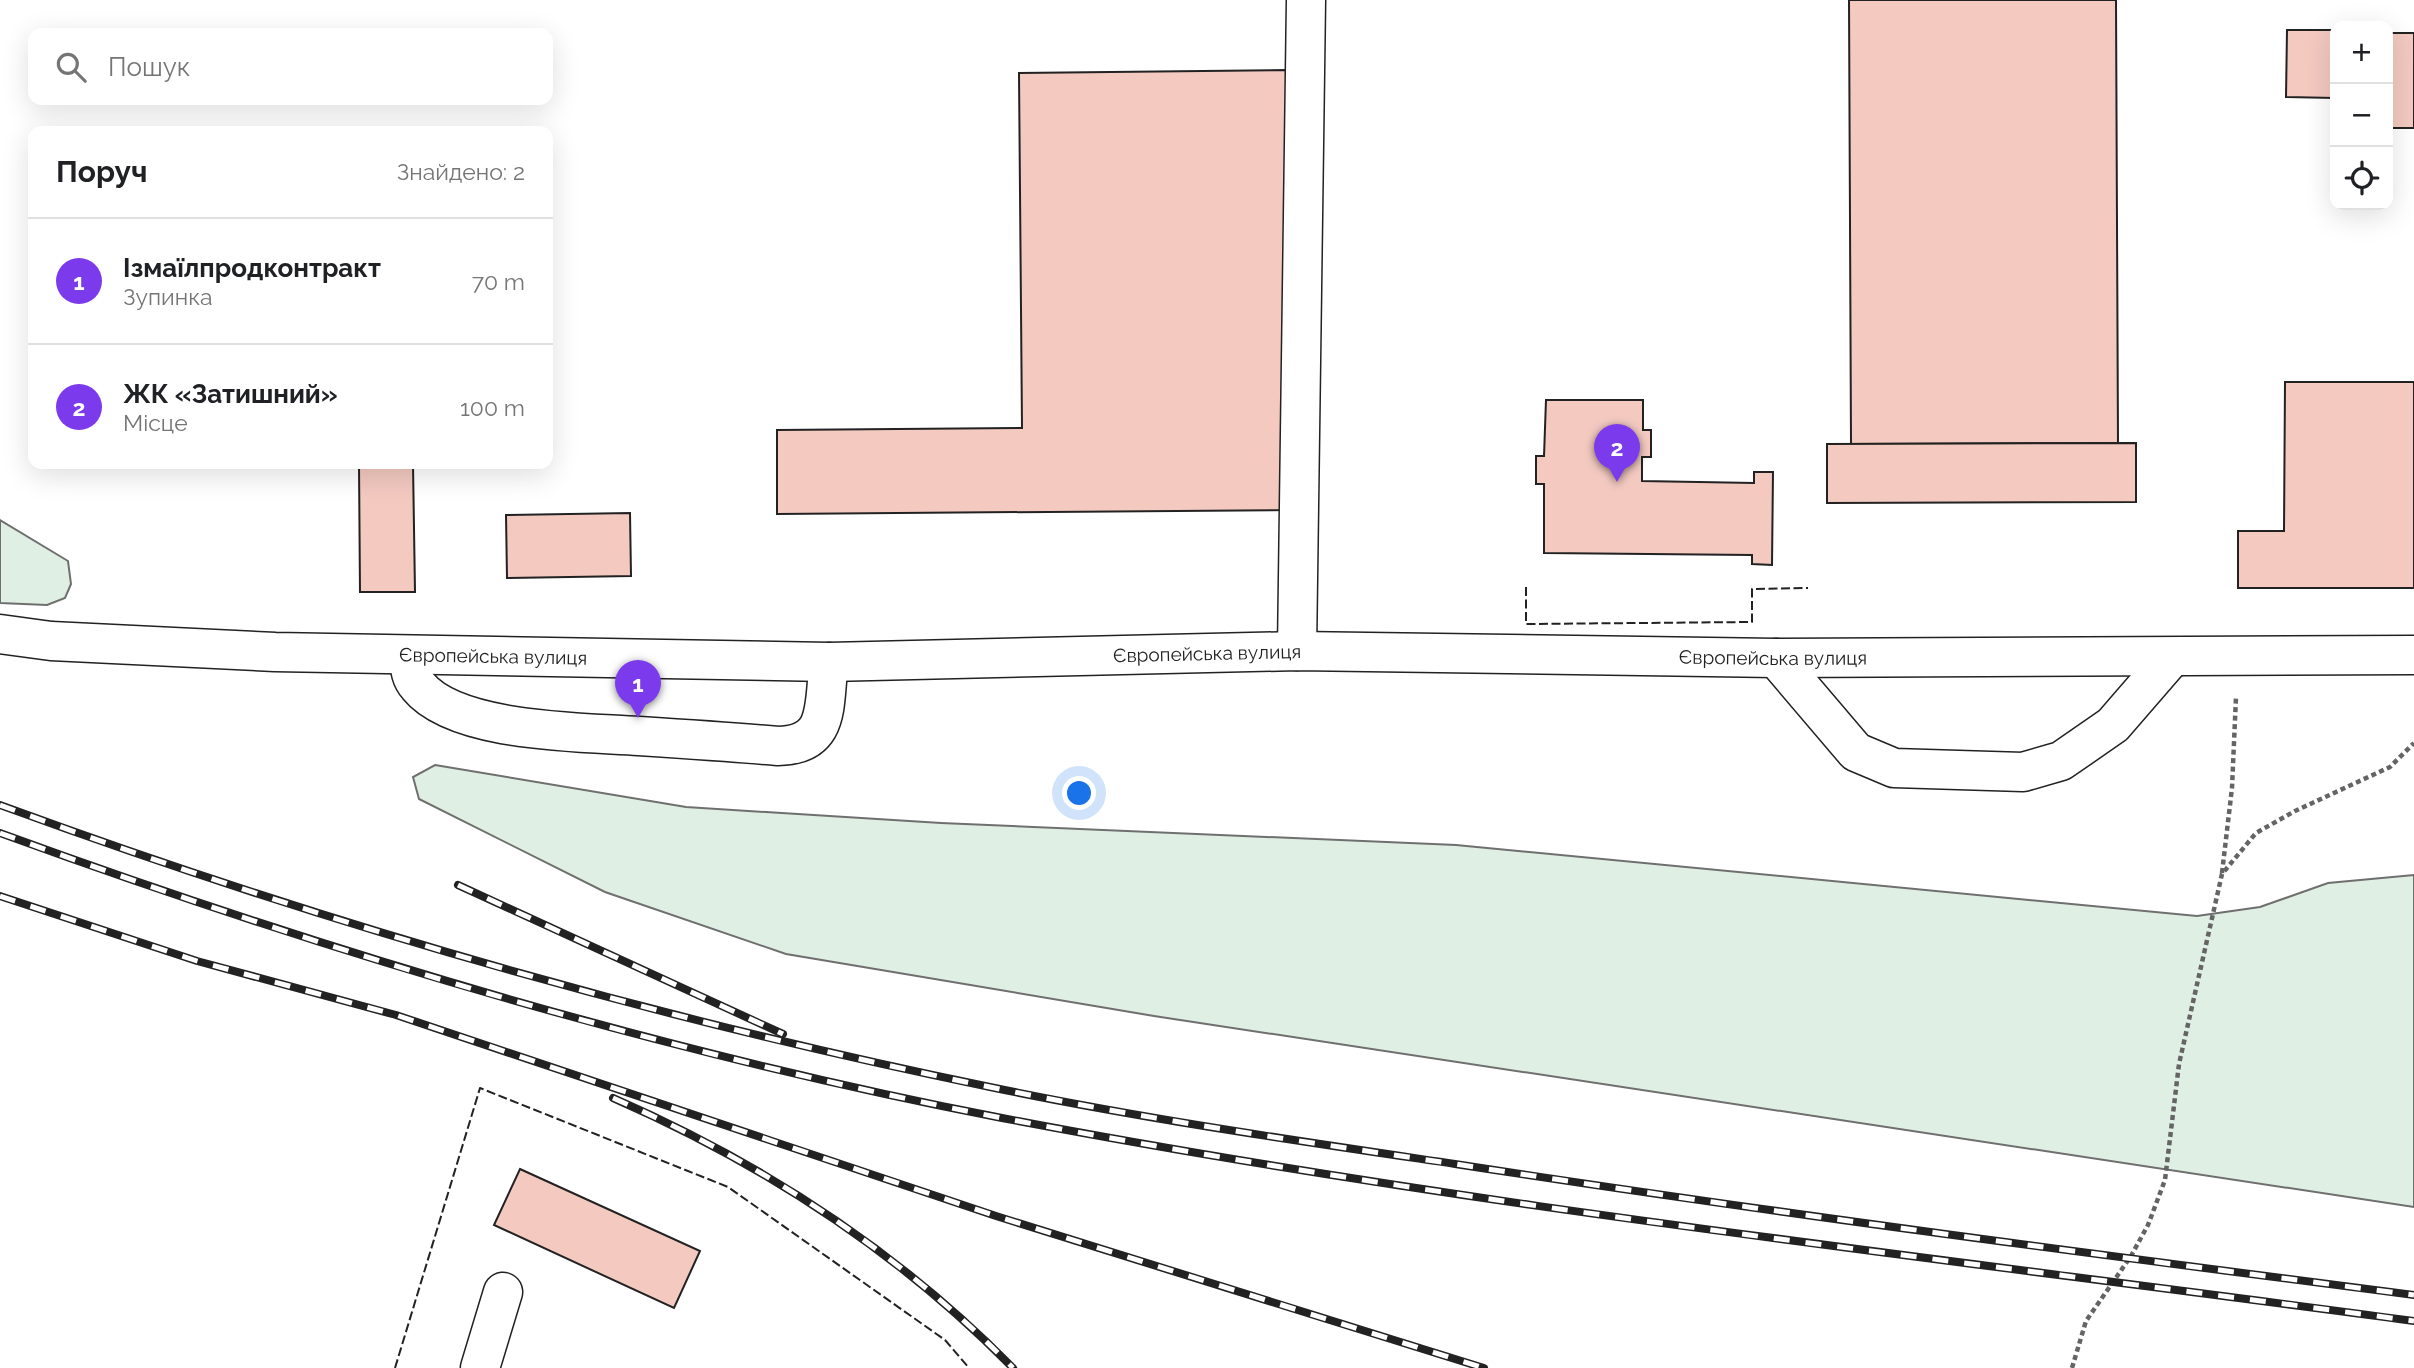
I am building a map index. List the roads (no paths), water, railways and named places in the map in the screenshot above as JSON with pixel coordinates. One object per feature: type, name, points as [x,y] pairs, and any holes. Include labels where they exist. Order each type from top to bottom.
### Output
[{"type":"main road","points":[[1297,651],[1306,0]]},
{"type":"main road","name":"Європейська вулиця","points":[[0,634],[194,649],[409,657],[829,662],[1297,651],[1776,658],[2414,655]]},
{"type":"main road","points":[[409,657],[411,675],[420,689],[446,706],[477,718],[531,729],[778,746],[799,745],[814,737],[820,724],[829,662]]},
{"type":"main road","points":[[1776,658],[1856,752],[1894,768],[2023,772],[2061,761],[2113,725],[2171,658]]},
{"type":"main road","points":[[480,1368],[503,1292]]},
{"type":"railway","points":[[0,805],[243,889],[489,964],[738,1030],[990,1087],[1222,1129],[1575,1182],[2414,1295]]},
{"type":"railway","points":[[0,833],[246,918],[495,995],[747,1062],[1002,1118],[1177,1150],[1530,1205],[2414,1321]]},
{"type":"railway","points":[[458,885],[783,1034]]},
{"type":"railway","points":[[0,896],[197,961],[396,1015],[996,1216],[1484,1368]]},
{"type":"railway","points":[[613,1098],[722,1151],[826,1214],[923,1286],[1013,1368]]},
{"type":"place","name":"ЖК «Затишний»","points":[[1617,482]]},
{"type":"place","name":"Ізмаїлпродконтракт","points":[[638,718]]}]
